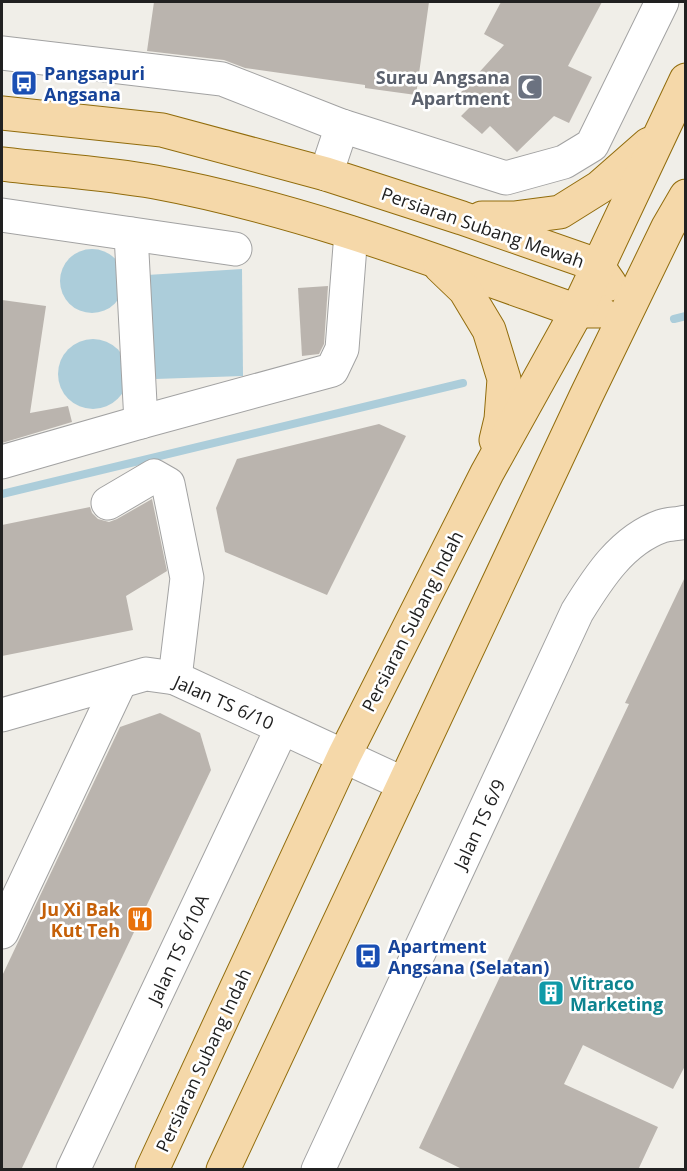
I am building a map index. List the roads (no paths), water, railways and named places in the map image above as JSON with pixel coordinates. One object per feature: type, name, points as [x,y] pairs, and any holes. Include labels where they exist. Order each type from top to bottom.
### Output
[{"type":"main road","name":"Persiaran Subang Indah","points":[[152,1170],[344,756],[487,473],[577,311],[686,80]]},
{"type":"main road","name":"Persiaran Subang Mewah","points":[[2,113],[162,130],[326,174],[462,218],[597,266],[628,310]]},
{"type":"main road","points":[[462,218],[514,218],[560,212],[600,187],[659,135]]},
{"type":"main road","points":[[2,164],[154,182],[261,205],[435,261],[577,311],[628,310]]},
{"type":"main road","points":[[223,1170],[628,310],[677,231],[686,196]]},
{"type":"main road","points":[[435,261],[465,290],[489,330],[504,379],[501,419],[487,473]]},
{"type":"street","points":[[2,52],[222,79],[342,126],[506,178],[564,162],[592,145],[662,2]]},
{"type":"street","points":[[326,174],[342,126]]},
{"type":"street","points":[[2,215],[235,249]]},
{"type":"street","points":[[2,462],[332,370],[342,349],[351,233]]},
{"type":"street","points":[[131,234],[141,422]]},
{"type":"street","points":[[108,503],[154,476],[168,484],[187,578],[175,678]]},
{"type":"street","name":"Jalan TS 6/9","points":[[318,1170],[578,612],[601,573],[631,544],[661,526],[686,522]]},
{"type":"street","name":"Jalan TS 6/10","points":[[2,715],[146,674],[175,678],[404,784]]},
{"type":"street","points":[[2,932],[120,682]]},
{"type":"street","name":"Jalan TS 6/10A","points":[[73,1170],[282,728]]},
{"type":"water","points":[[86,249],[98,249],[115,258],[122,269],[124,281],[122,293],[115,304],[98,313],[86,313],[74,308],[65,299],[60,287],[60,275],[65,263],[74,254]]},
{"type":"water","points":[[242,269],[243,376],[155,379],[147,275]]},
{"type":"water","points":[[93,339],[106,342],[118,349],[125,361],[128,374],[125,387],[118,399],[106,406],[93,409],[80,406],[68,399],[61,387],[58,374],[61,361],[68,349],[80,342]]},
{"type":"waterway","points":[[674,319],[686,316]]},
{"type":"waterway","points":[[2,494],[463,383]]},
{"type":"place","name":"Pangsapuri Angsana","points":[[24,83]]},
{"type":"place","name":"Surau Angsana Apartment","points":[[530,87]]},
{"type":"place","name":"Ju Xi Bak Kut Teh","points":[[140,919]]},
{"type":"place","name":"Apartment Angsana (Selatan)","points":[[368,956]]},
{"type":"place","name":"Vitraco Marketing","points":[[551,993]]}]
